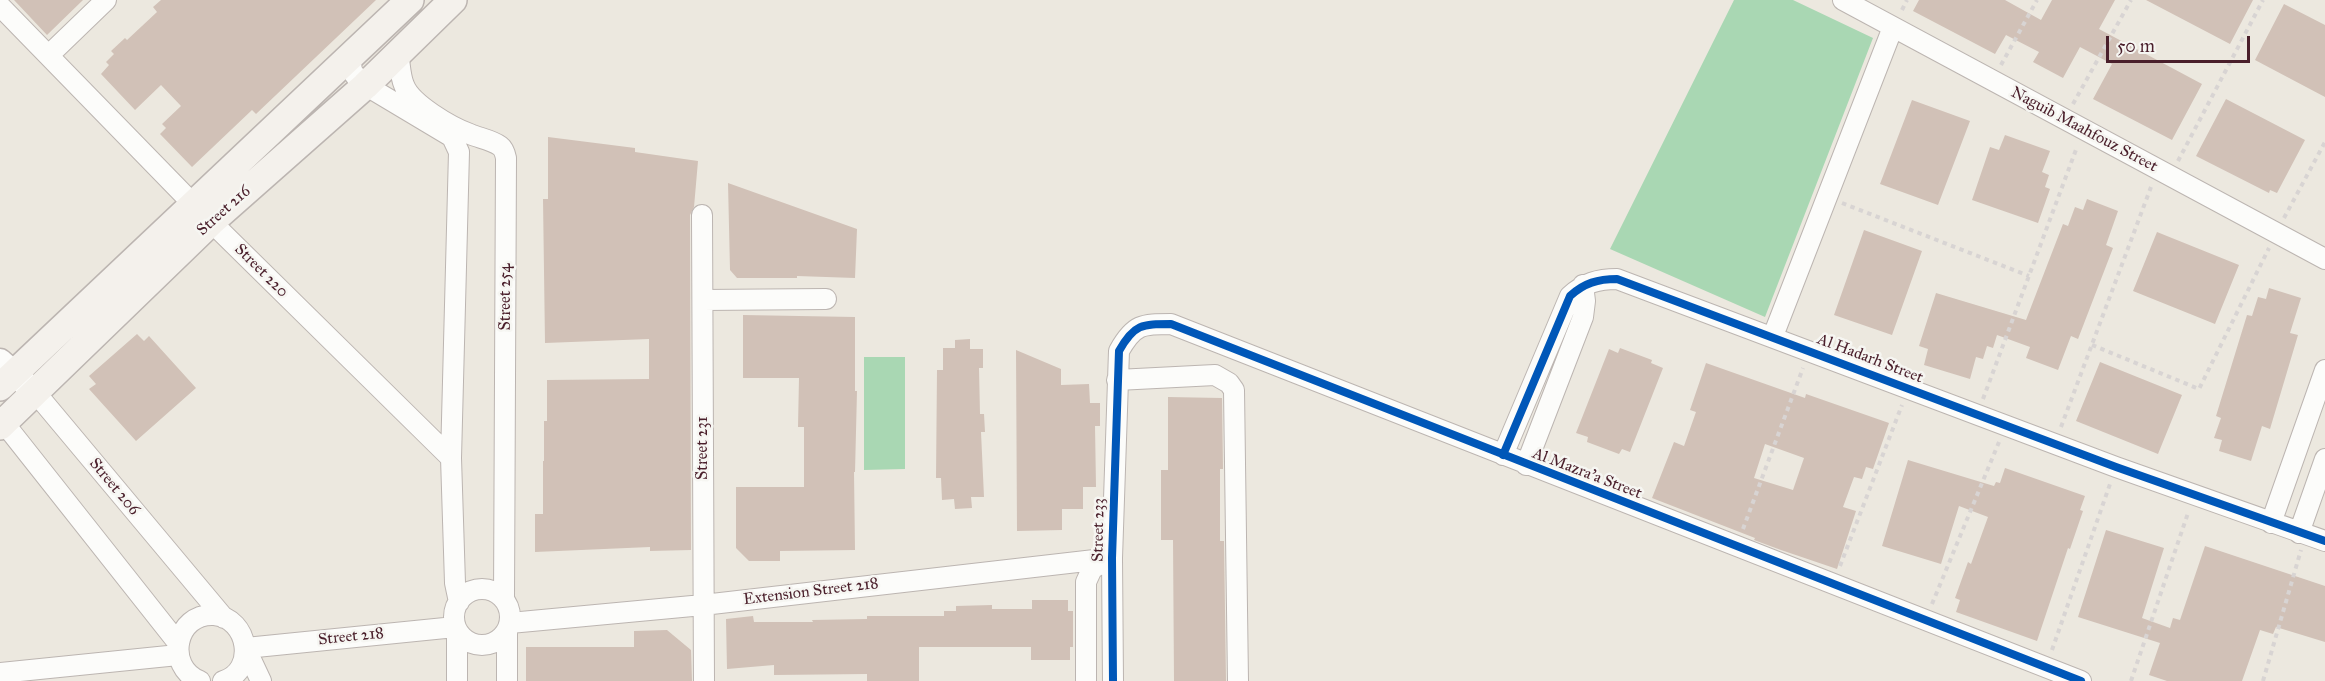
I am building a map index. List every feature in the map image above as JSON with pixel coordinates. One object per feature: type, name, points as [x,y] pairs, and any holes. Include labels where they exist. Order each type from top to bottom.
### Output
[{"type":"main road","name":"Street 216","points":[[2,425],[350,57],[410,0]]},
{"type":"main road","name":"Street 216","points":[[5,374],[202,214],[365,86],[453,0]]},
{"type":"street","points":[[49,55],[106,0]]},
{"type":"street","name":"Naguib Maahfouz Street","points":[[1843,0],[2325,259]]},
{"type":"street","name":"Street 220","points":[[0,6],[202,214],[451,458]]},
{"type":"street","points":[[1773,336],[1893,27]]},
{"type":"street","name":"Street 254","points":[[398,53],[402,79],[408,93],[421,105],[451,125],[498,145],[503,149],[506,158],[504,599]]},
{"type":"street","points":[[350,57],[355,77],[365,86],[452,138],[458,147],[451,458],[455,583],[459,602],[454,618],[457,681]]},
{"type":"street","name":"Street 231","points":[[702,215],[704,681]]},
{"type":"street","name":"Al Hadarh Street","points":[[1583,285],[1599,279],[1617,279],[2116,467],[2325,541]]},
{"type":"street","points":[[1503,455],[1564,306],[1569,296],[1583,285]]},
{"type":"street","points":[[1526,465],[1583,317],[1585,301],[1583,285]]},
{"type":"street","points":[[703,300],[826,299]]},
{"type":"street","name":"Al Mazra'a Street","points":[[1117,380],[1119,351],[1128,335],[1145,324],[1171,324],[2081,681]]},
{"type":"street","points":[[2271,523],[2325,370]]},
{"type":"street","name":"Street 206","points":[[5,374],[35,392],[224,618],[239,630],[246,648]]},
{"type":"street","points":[[1117,380],[1215,375],[1229,383],[1234,390],[1238,681]]},
{"type":"street","name":"Street 233","points":[[1113,681],[1112,558],[1117,380]]},
{"type":"street","points":[[2,425],[178,649],[187,673],[200,681]]},
{"type":"street","points":[[2302,534],[2325,459]]},
{"type":"street","name":"Extension Street 218","points":[[509,627],[1112,558]]},
{"type":"street","name":"Street 233","points":[[1086,681],[1086,582],[1092,569],[1112,558]]},
{"type":"street","points":[[459,602],[472,591],[480,589],[497,593],[509,606],[507,681]]},
{"type":"street","points":[[178,649],[187,625],[204,616],[224,618]]},
{"type":"street","points":[[456,628],[467,642],[482,646],[497,642],[509,627]]},
{"type":"street","name":"Street 218","points":[[246,648],[456,628]]},
{"type":"street","points":[[223,681],[237,672],[246,648]]},
{"type":"street","points":[[246,648],[261,681]]},
{"type":"street","points":[[0,673],[178,649]]},
{"type":"path","points":[[1993,80],[2037,0]]},
{"type":"path","points":[[2064,119],[2131,0]]},
{"type":"path","points":[[2055,444],[2092,345],[2164,173],[2263,0]]},
{"type":"path","points":[[1977,414],[2084,130]]},
{"type":"path","points":[[2092,345],[2199,389],[2276,233],[2325,142]]},
{"type":"path","points":[[1827,197],[2029,276]]},
{"type":"path","points":[[1737,547],[1809,350]]},
{"type":"path","points":[[1833,585],[1909,388]]},
{"type":"path","points":[[1925,620],[2006,425]]},
{"type":"path","points":[[2046,667],[2116,467]]},
{"type":"path","points":[[2131,681],[2194,495]]},
{"type":"path","points":[[2263,681],[2302,534]]},
{"type":"green space","points":[[1734,0],[1793,0],[1873,38],[1765,317],[1610,249]]},
{"type":"green space","points":[[864,357],[905,357],[905,469],[864,470]]},
{"type":"building","points":[[14,0],[83,0],[47,35]]},
{"type":"building","points":[[161,0],[376,0],[256,114],[252,110],[192,167],[160,134],[166,128],[162,124],[181,106],[161,85],[135,110],[101,74],[109,65],[106,62],[114,54],[111,51],[125,38],[127,40],[157,12],[153,7]]},
{"type":"building","points":[[1919,0],[2005,0],[2041,20],[2052,0],[2115,0],[2099,29],[2202,84],[2172,140],[2093,99],[2112,64],[2080,47],[2063,78],[2033,62],[2039,52],[2006,35],[1995,54],[1913,11]]},
{"type":"building","points":[[2146,0],[2253,0],[2230,44]]},
{"type":"building","points":[[2284,4],[2325,25],[2325,97],[2255,60]]},
{"type":"building","points":[[2226,99],[2305,140],[2277,193],[2270,190],[2269,193],[2196,156]]},
{"type":"building","points":[[1912,100],[1970,121],[1938,205],[1880,184]]},
{"type":"building","points":[[2005,135],[2050,151],[2042,172],[2049,175],[2045,187],[2050,189],[2038,223],[1972,200],[1990,147],[1999,150]]},
{"type":"building","points":[[548,137],[635,148],[635,152],[698,161],[694,207],[690,215],[691,550],[650,551],[650,547],[535,552],[535,514],[543,514],[547,380],[649,379],[649,339],[545,343],[543,199],[548,199]]},
{"type":"building","points":[[728,183],[857,229],[855,278],[797,276],[797,278],[737,278],[730,270]]},
{"type":"building","points":[[2087,199],[2118,211],[2106,245],[2113,248],[2078,339],[2071,336],[2058,370],[2026,358],[2030,347],[1997,335],[1993,348],[1987,346],[1983,359],[1976,357],[1970,379],[1924,365],[1928,349],[1919,346],[1936,293],[2026,320],[2063,224],[2068,226],[2075,207],[2083,210]]},
{"type":"building","points":[[1864,230],[1922,251],[1892,335],[1834,315]]},
{"type":"building","points":[[2157,232],[2239,265],[2215,324],[2133,291]]},
{"type":"building","points":[[2269,288],[2301,298],[2290,333],[2298,335],[2270,429],[2262,426],[2251,461],[2219,451],[2222,440],[2214,438],[2221,418],[2216,416],[2247,315],[2252,316],[2258,297],[2266,299]]},
{"type":"building","points":[[743,315],[855,317],[855,391],[857,391],[854,472],[855,550],[780,551],[780,561],[749,561],[736,548],[736,487],[804,487],[804,427],[798,427],[799,378],[743,378]]},
{"type":"building","points":[[137,334],[144,341],[149,336],[196,388],[136,441],[89,389],[96,384],[89,376]]},
{"type":"building","points":[[970,339],[970,349],[983,349],[983,368],[979,368],[980,414],[984,414],[985,432],[981,432],[984,497],[971,497],[972,508],[955,509],[954,499],[942,500],[941,478],[936,478],[937,370],[943,370],[943,348],[955,348],[955,340]]},
{"type":"building","points":[[1620,348],[1652,360],[1651,363],[1663,368],[1630,452],[1622,449],[1619,454],[1587,442],[1588,437],[1576,433],[1609,349],[1618,353]]},
{"type":"building","points":[[1016,350],[1061,369],[1061,385],[1089,384],[1090,403],[1100,403],[1100,426],[1095,426],[1096,487],[1083,487],[1083,509],[1062,509],[1062,530],[1017,531]]},
{"type":"building","points":[[2100,362],[2182,395],[2158,454],[2076,421]]},
{"type":"building","points":[[1706,363],[1805,398],[1806,394],[1889,423],[1873,469],[1866,467],[1862,479],[1854,477],[1843,507],[1856,511],[1837,569],[1754,540],[1755,538],[1652,498],[1674,442],[1684,446],[1696,412],[1690,410]],"holes":[[[1765,444],[1804,458],[1793,490],[1754,478]]]},
{"type":"building","points":[[1168,397],[1222,398],[1223,469],[1220,469],[1220,541],[1224,541],[1226,681],[1174,681],[1173,540],[1161,540],[1161,470],[1168,470]]},
{"type":"building","points":[[1908,460],[1994,486],[1996,482],[2000,483],[2005,468],[2085,496],[2080,510],[2083,511],[2037,641],[1956,612],[1960,600],[1955,598],[1968,562],[1971,564],[1988,517],[1959,506],[1941,564],[1882,546]]},
{"type":"building","points":[[2106,530],[2164,548],[2142,618],[2170,628],[2173,618],[2180,620],[2205,546],[2325,586],[2325,642],[2276,627],[2273,634],[2260,630],[2242,681],[2167,681],[2149,675],[2160,643],[2078,617]]},
{"type":"building","points":[[1032,600],[1068,600],[1068,611],[1073,611],[1073,647],[1070,647],[1070,660],[1031,660],[1031,647],[919,647],[919,681],[867,681],[867,674],[774,675],[774,665],[727,669],[726,619],[753,616],[754,622],[813,622],[812,620],[867,619],[867,616],[944,616],[944,611],[956,611],[956,606],[992,605],[992,609],[1032,609]]},
{"type":"building","points":[[667,630],[691,650],[692,681],[526,681],[526,647],[634,647],[634,631]]},
{"type":"cycle path","points":[[1503,455],[1570,296],[1592,283],[1617,279],[2116,467],[2325,541]]},
{"type":"cycle path","points":[[1113,681],[1112,558],[1119,351],[1134,331],[1153,324],[1171,324],[2081,681]]}]
